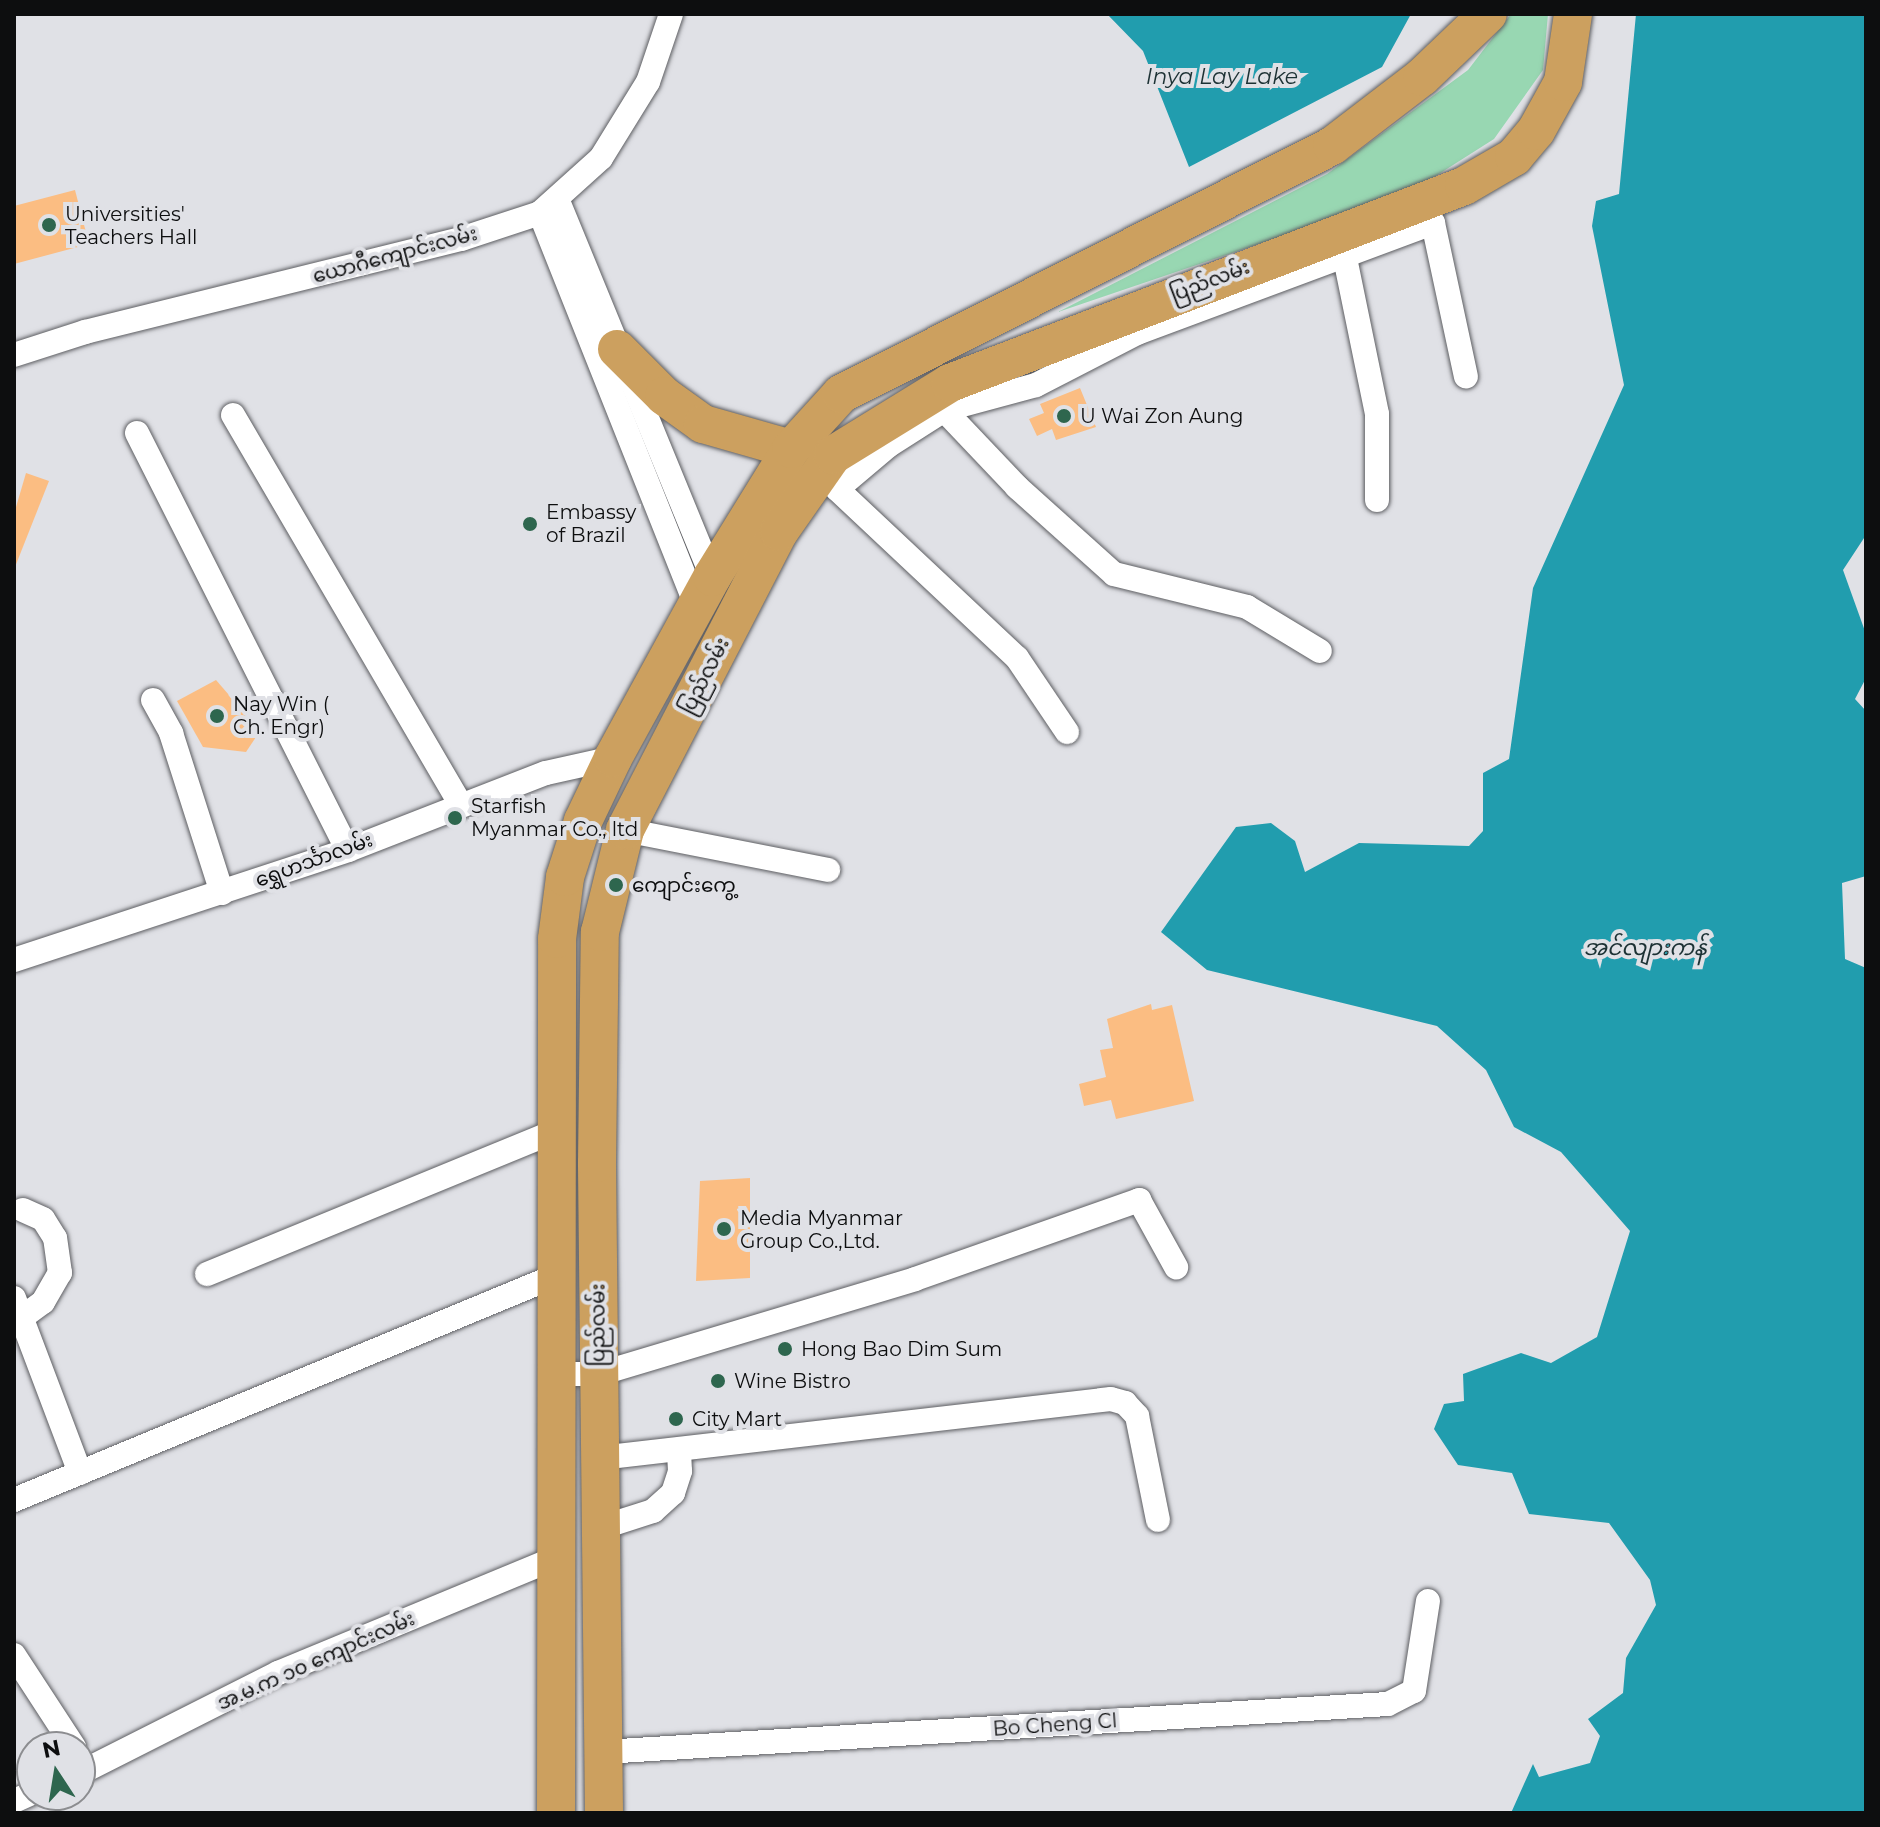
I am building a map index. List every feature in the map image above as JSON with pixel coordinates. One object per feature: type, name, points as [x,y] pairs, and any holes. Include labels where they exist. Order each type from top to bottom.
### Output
[{"type":"highway","name":"ပြည်လမ်း","points":[[556,1813],[554,1374],[557,939],[565,877],[613,758],[705,592],[791,449],[841,394],[1332,146],[1422,77],[1488,14]]},
{"type":"highway","name":"ပြည်လမ်း","points":[[604,1813],[599,1374],[600,932],[625,830],[779,532],[833,455],[950,383],[1334,248],[1464,186],[1514,157],[1536,131],[1563,82],[1573,14]]},
{"type":"highway","points":[[617,349],[664,396],[703,424],[791,449]]},
{"type":"highway","points":[[705,592],[746,596]]},
{"type":"highway","points":[[556,1558],[600,1543]]},
{"type":"street","name":"ယောဂီကျောင်းလမ်း","points":[[14,355],[85,332],[461,239],[549,207],[601,158],[648,82],[671,14]]},
{"type":"street","points":[[549,207],[617,349],[705,592]]},
{"type":"street","points":[[549,207],[705,592]]},
{"type":"street","points":[[1067,732],[1017,658],[837,489],[888,446],[944,410],[1036,385],[1137,333],[1334,248],[1433,223],[1466,377]]},
{"type":"street","points":[[1334,248],[1377,414],[1377,500]]},
{"type":"street","points":[[944,410],[1017,487],[1114,574],[1247,607],[1320,651]]},
{"type":"street","points":[[233,415],[460,803]]},
{"type":"street","points":[[137,433],[348,850]]},
{"type":"street","points":[[153,700],[171,733],[222,893]]},
{"type":"street","name":"ရွှေဟင်္သာလမ်း","points":[[14,960],[348,850],[460,803],[546,773],[613,758]]},
{"type":"street","points":[[625,830],[828,870]]},
{"type":"street","points":[[207,1274],[555,1131]]},
{"type":"street","points":[[554,1374],[599,1374],[915,1279],[1139,1200],[1176,1267]]},
{"type":"street","points":[[23,1210],[43,1219],[55,1238],[60,1273],[43,1302],[18,1308],[80,1473]]},
{"type":"street","points":[[14,1500],[555,1276]]},
{"type":"street","points":[[600,1458],[679,1452],[1111,1399],[1125,1403],[1137,1416],[1158,1520]]},
{"type":"street","points":[[600,1543],[653,1511],[673,1493],[680,1471],[679,1452]]},
{"type":"street","name":"အ.မ.က ၁၀ ကျောင်းလမ်း","points":[[96,1760],[278,1673],[556,1558]]},
{"type":"street","name":"Bo Cheng Cl","points":[[603,1752],[1388,1704],[1414,1691],[1428,1601]]},
{"type":"street","points":[[14,1655],[64,1731]]},
{"type":"green space","points":[[1511,14],[1548,14],[1543,70],[1494,139],[1409,193],[1058,312],[1327,174],[1468,70]]},
{"type":"water","name":"Inya Lay Lake","points":[[1107,14],[1411,14],[1382,67],[1189,167],[1143,51]]},
{"type":"water","name":"အင်လျားကန်","points":[[1636,14],[1866,14],[1866,535],[1843,570],[1866,634],[1866,678],[1855,699],[1866,711],[1866,876],[1842,883],[1845,959],[1866,968],[1866,1813],[1511,1813],[1533,1764],[1539,1777],[1590,1763],[1600,1736],[1588,1719],[1623,1693],[1626,1658],[1656,1605],[1650,1580],[1609,1523],[1529,1514],[1512,1473],[1458,1465],[1434,1429],[1444,1404],[1464,1401],[1463,1374],[1521,1353],[1551,1363],[1597,1337],[1630,1231],[1561,1152],[1514,1127],[1486,1070],[1437,1026],[1207,970],[1161,932],[1236,827],[1271,823],[1295,841],[1305,872],[1359,843],[1469,846],[1483,831],[1483,773],[1509,759],[1533,588],[1624,385],[1592,226],[1596,201],[1619,194]]},
{"type":"building","name":"Universities' Teachers Hall","points":[[75,190],[89,244],[14,264],[14,206]]},
{"type":"building","name":"U Wai Zon Aung","points":[[1080,388],[1096,427],[1056,440],[1052,429],[1037,436],[1029,419],[1044,413],[1040,404]]},
{"type":"building","points":[[26,473],[49,481],[15,567],[14,514]]},
{"type":"building","name":"Nay Win ( Ch. Engr)","points":[[216,680],[260,731],[246,752],[203,747],[177,701]]},
{"type":"building","points":[[1151,1004],[1152,1010],[1172,1005],[1194,1101],[1116,1119],[1111,1100],[1084,1106],[1079,1084],[1106,1077],[1100,1050],[1113,1048],[1107,1019]]},
{"type":"building","name":"Media Myanmar Group Co.,Ltd.","points":[[750,1178],[750,1278],[696,1281],[700,1181]]},
{"type":"place","name":"Universities' Teachers Hall","points":[[49,225]]},
{"type":"place","name":"U Wai Zon Aung","points":[[1064,416]]},
{"type":"place","name":"Embassy of Brazil","points":[[530,524]]},
{"type":"place","name":"Nay Win ( Ch. Engr)","points":[[217,716]]},
{"type":"place","name":"Starfish Myanmar Co., ltd","points":[[455,818]]},
{"type":"place","name":"ကျောင်းကွေ့","points":[[616,885]]},
{"type":"place","name":"Media Myanmar Group Co.,Ltd.","points":[[724,1229]]},
{"type":"place","name":"Hong Bao Dim Sum","points":[[785,1349]]},
{"type":"place","name":"Wine Bistro","points":[[718,1381]]},
{"type":"place","name":"City Mart","points":[[676,1419]]}]
